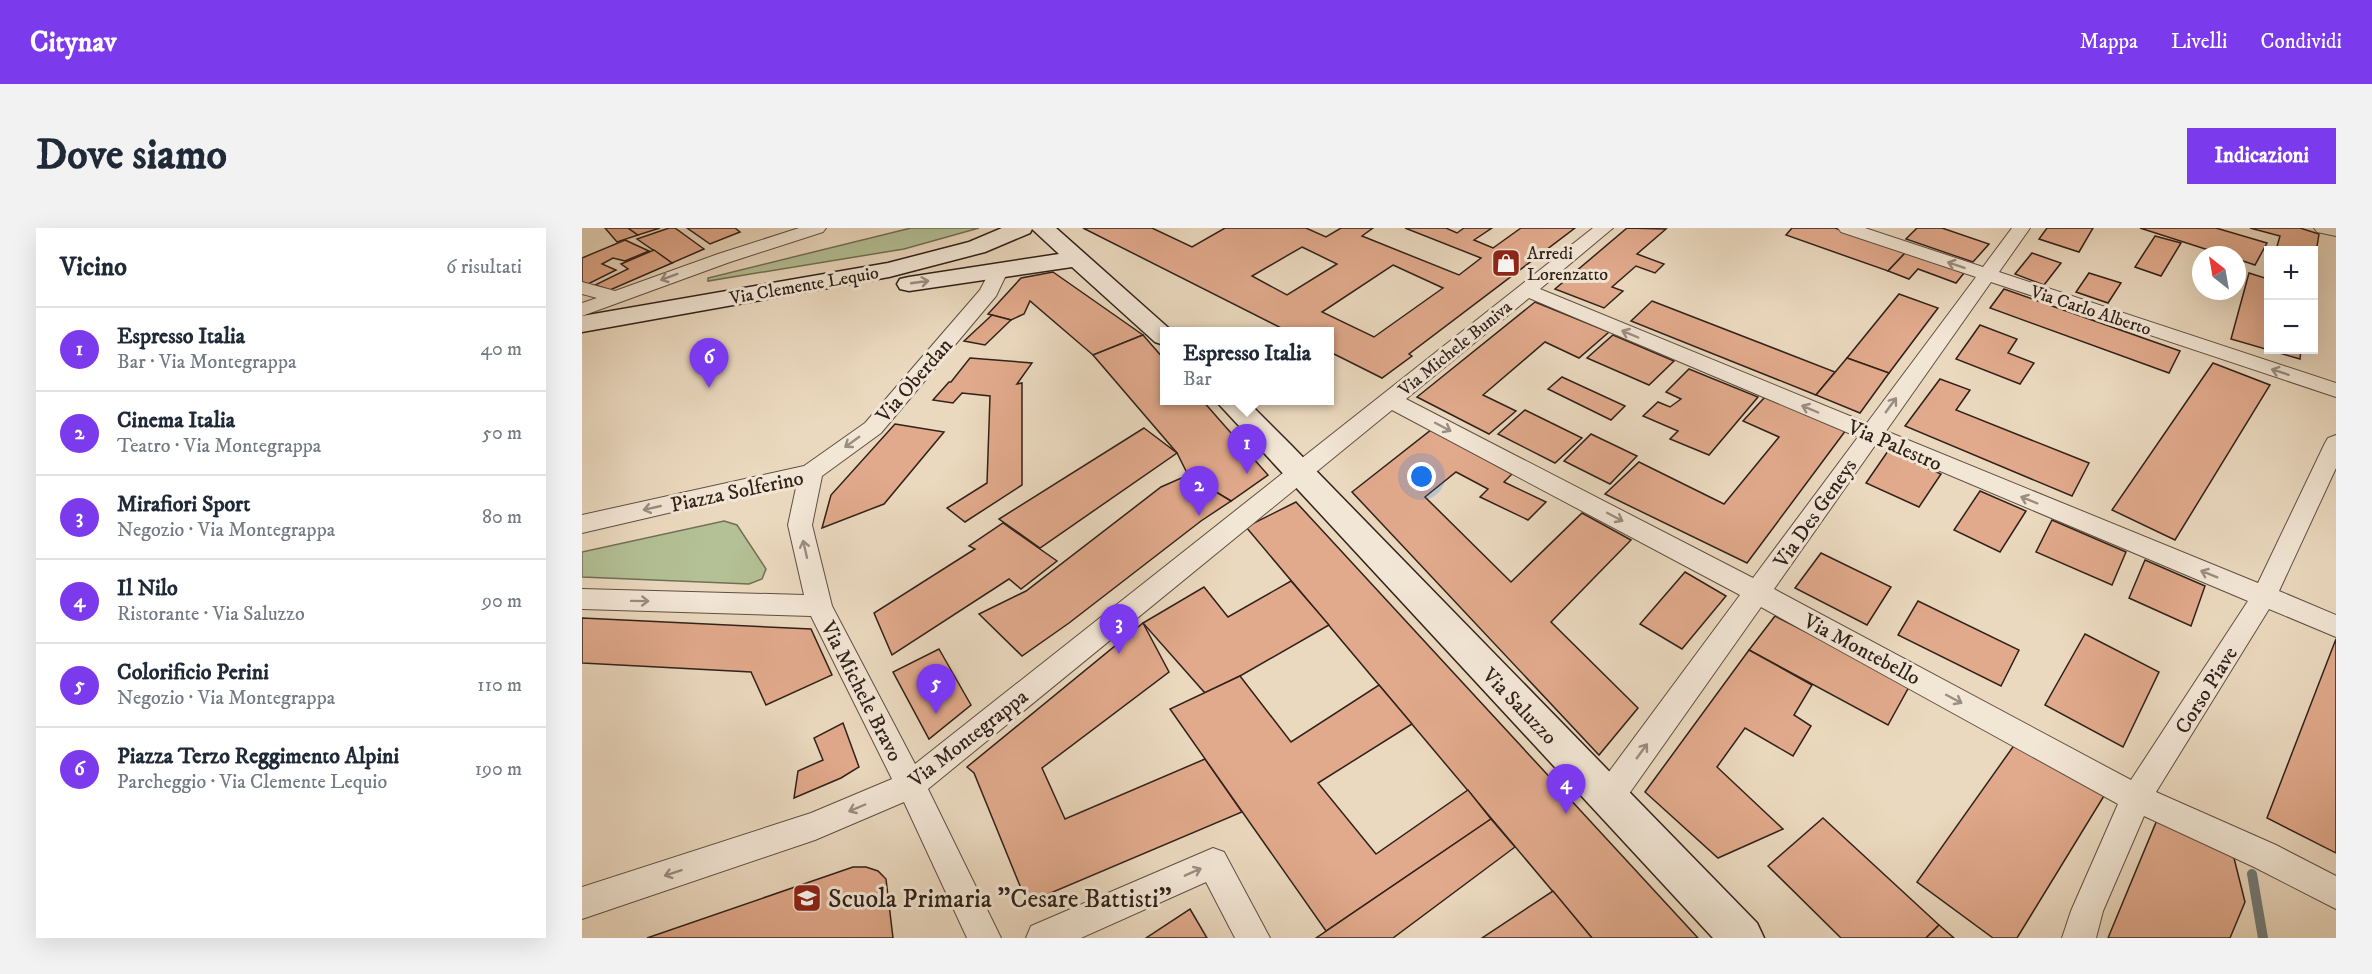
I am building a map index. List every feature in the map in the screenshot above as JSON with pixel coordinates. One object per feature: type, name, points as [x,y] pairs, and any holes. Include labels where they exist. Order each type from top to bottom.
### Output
[{"type":"main road","name":"Via Clemente Lequio","points":[[582,324],[889,270],[977,247],[1022,228]]},
{"type":"main road","points":[[1043,228],[1160,333]]},
{"type":"main road","points":[[778,290],[908,284],[1075,259]]},
{"type":"main road","name":"Via Saluzzo","points":[[1234,405],[1742,938]]},
{"type":"street","name":"Via Clemente Lequio","points":[[582,310],[724,258],[817,228]]},
{"type":"street","name":"Via Michele Buniva","points":[[1299,473],[1604,228]]},
{"type":"street","name":"Via Carlo Alberto","points":[[1847,228],[2336,390]]},
{"type":"street","name":"Via Des Geneys","points":[[1608,798],[2021,228]]},
{"type":"street","points":[[2323,228],[2336,231]]},
{"type":"street","name":"Via Oberdan","points":[[811,472],[873,428],[988,292],[999,271]]},
{"type":"street","points":[[582,288],[615,297]]},
{"type":"street","name":"Via Palestro","points":[[1527,291],[1870,435],[2336,626]]},
{"type":"street","name":"Via Montebello","points":[[1391,400],[1758,593],[2136,798],[2265,856],[2336,892]]},
{"type":"street","name":"Corso Piave","points":[[2079,938],[2087,911],[2136,798],[2263,597],[2336,443]]},
{"type":"street","name":"Piazza Solferino","points":[[582,524],[811,472],[800,525],[819,606]]},
{"type":"street","name":"Via Montegrappa","points":[[582,903],[815,826],[910,785],[1299,473]]},
{"type":"street","points":[[582,599],[819,606]]},
{"type":"street","name":"Via Michele Bravo","points":[[819,606],[910,785],[984,938]]},
{"type":"street","points":[[1043,938],[1213,863],[1253,938]]},
{"type":"green space","points":[[911,228],[979,228],[904,249],[708,281],[708,278]]},
{"type":"green space","points":[[724,521],[737,525],[766,569],[762,579],[749,584],[582,577],[582,552]]},
{"type":"building","points":[[605,228],[628,228],[638,235],[617,242]]},
{"type":"building","points":[[628,228],[660,228],[638,235]]},
{"type":"building","points":[[675,228],[704,249],[672,263],[637,239]]},
{"type":"building","points":[[687,228],[735,228],[740,232],[710,244]]},
{"type":"building","points":[[1083,228],[1152,228],[1192,247],[1225,228],[1306,228],[1326,237],[1341,228],[1373,228],[1362,236],[1459,275],[1481,258],[1405,228],[1446,228],[1457,233],[1464,228],[1492,228],[1474,240],[1493,248],[1521,228],[1575,228],[1409,354],[1412,356],[1382,378],[1334,354],[1334,327],[1279,327]],"holes":[[[1302,247],[1337,264],[1287,295],[1252,276]],[[1393,265],[1443,288],[1374,337],[1322,312]]]},
{"type":"building","points":[[1627,228],[1666,229],[1637,254],[1664,264],[1655,273],[1636,266],[1612,287],[1623,291],[1604,308],[1555,289]]},
{"type":"building","points":[[1792,228],[1835,228],[1906,252],[1888,271],[1786,235]]},
{"type":"building","points":[[1917,228],[1942,228],[1989,244],[1973,262],[1906,239]]},
{"type":"building","points":[[2047,228],[2093,228],[2079,252],[2039,239]]},
{"type":"building","points":[[2140,228],[2216,228],[2267,243],[2255,265],[2246,262],[2246,246],[2196,246]]},
{"type":"building","points":[[2250,228],[2300,228],[2319,234],[2317,246],[2277,246],[2280,236]]},
{"type":"building","points":[[2155,236],[2181,243],[2161,276],[2135,267]]},
{"type":"building","points":[[625,240],[649,251],[625,261],[613,258],[602,264],[616,270],[588,284],[582,282],[582,258]]},
{"type":"building","points":[[654,250],[672,263],[610,290],[595,285],[628,269],[621,264]]},
{"type":"building","points":[[1906,252],[1964,273],[1956,283],[1918,269],[1909,279],[1888,271]]},
{"type":"building","points":[[2032,253],[2061,263],[2044,285],[2015,274]]},
{"type":"building","points":[[1053,272],[1143,335],[1093,355],[1030,301],[1024,314],[1011,320],[988,314],[1021,278]]},
{"type":"building","points":[[2089,273],[2121,283],[2108,303],[2076,292]]},
{"type":"building","points":[[2249,273],[2264,278],[2264,349],[2231,339],[2242,300],[2246,300]]},
{"type":"building","points":[[2004,289],[2180,351],[2169,373],[1990,308]]},
{"type":"building","points":[[1899,294],[1938,308],[1889,373],[1847,358]]},
{"type":"building","points":[[1652,301],[1835,372],[1816,395],[1631,321]]},
{"type":"building","points":[[1535,302],[1609,332],[1579,358],[1545,342],[1483,395],[1516,411],[1489,434],[1417,397]]},
{"type":"building","points":[[992,315],[1011,320],[985,345],[964,341]]},
{"type":"building","points":[[1980,325],[2017,339],[2008,353],[2034,363],[2020,384],[1956,359]]},
{"type":"building","points":[[1143,335],[1160,354],[1160,405],[1206,405],[1268,475],[1231,501],[1188,475],[1177,453],[1093,355]]},
{"type":"building","points":[[1613,335],[1674,361],[1649,385],[1587,358]]},
{"type":"building","points":[[2283,354],[2301,354],[2300,359]]},
{"type":"building","points":[[970,358],[1032,363],[1017,384],[1022,383],[1022,485],[965,522],[947,508],[987,483],[990,396],[962,393],[953,403],[933,400]]},
{"type":"building","points":[[1847,358],[1889,373],[1860,413],[1816,395]]},
{"type":"building","points":[[2213,363],[2270,385],[2175,540],[2112,510]]},
{"type":"building","points":[[1689,369],[1758,397],[1709,455],[1670,439],[1678,431],[1643,416],[1658,402],[1670,407],[1681,399],[1666,392]]},
{"type":"building","points":[[1562,377],[1625,406],[1611,420],[1548,389]]},
{"type":"building","points":[[1940,379],[1970,390],[1956,410],[2089,463],[2072,496],[1905,426]]},
{"type":"building","points":[[1765,397],[1846,430],[1747,563],[1605,494],[1639,462],[1724,504],[1779,437],[1743,421]]},
{"type":"building","points":[[1525,410],[1582,438],[1555,463],[1498,434]]},
{"type":"building","points":[[895,424],[944,432],[884,504],[822,528],[831,495]]},
{"type":"building","points":[[1144,428],[1177,453],[1040,548],[999,519]]},
{"type":"building","points":[[1431,430],[1512,474],[1504,482],[1546,502],[1528,520],[1480,497],[1488,489],[1456,472],[1425,497],[1511,582],[1582,513],[1631,540],[1551,622],[1638,708],[1599,755],[1352,492]]},
{"type":"building","points":[[1591,434],[1637,456],[1610,484],[1564,461]]},
{"type":"building","points":[[1888,451],[1941,474],[1919,507],[1866,483]]},
{"type":"building","points":[[1188,475],[1231,501],[1201,521],[1069,623],[1022,656],[979,614],[1026,591],[1161,487]]},
{"type":"building","points":[[1980,491],[2026,511],[2000,552],[1954,530]]},
{"type":"building","points":[[1296,502],[1698,938],[1592,938],[1246,527]]},
{"type":"building","points":[[2052,520],[2126,552],[2112,585],[2036,552]]},
{"type":"building","points":[[1003,523],[1057,561],[1021,589],[1009,579],[892,655],[874,613],[975,549],[969,546]]},
{"type":"building","points":[[1821,553],[1891,587],[1867,625],[1795,588]]},
{"type":"building","points":[[2145,560],[2205,586],[2191,626],[2129,598]]},
{"type":"building","points":[[1685,572],[1726,596],[1682,649],[1640,624]]},
{"type":"building","points":[[1291,581],[1329,625],[1240,676],[1205,693],[1143,623],[1204,587],[1228,617]]},
{"type":"building","points":[[1918,601],[2019,650],[2001,686],[1898,635]]},
{"type":"building","points":[[1775,616],[1910,685],[1888,725],[1749,650]]},
{"type":"building","points":[[582,618],[811,629],[832,675],[766,705],[751,672],[582,663]]},
{"type":"building","points":[[1143,623],[1169,672],[1042,768],[1065,819],[1205,759],[1242,812],[1027,903],[974,773],[967,767]]},
{"type":"building","points":[[2085,634],[2159,672],[2123,747],[2045,705]]},
{"type":"building","points":[[2336,639],[2336,853],[2267,818]]},
{"type":"building","points":[[939,649],[971,705],[929,739],[893,672]]},
{"type":"building","points":[[1749,650],[1812,685],[1794,715],[1811,726],[1793,756],[1745,728],[1717,767],[1783,829],[1718,858],[1645,792]]},
{"type":"building","points":[[1240,676],[1291,742],[1379,685],[1412,724],[1318,783],[1376,854],[1468,790],[1491,819],[1326,931],[1170,709]]},
{"type":"building","points":[[843,723],[859,767],[841,778],[794,798],[798,771],[823,760],[814,738]]},
{"type":"building","points":[[2020,737],[2107,791],[2017,938],[1993,938],[1917,882]]},
{"type":"building","points":[[1823,818],[1939,925],[1926,938],[1841,938],[1768,866]]},
{"type":"building","points":[[1491,819],[1515,847],[1393,938],[1316,938]]},
{"type":"building","points":[[2157,820],[2231,846],[2245,902],[2230,938],[2108,938]]},
{"type":"building","points":[[853,867],[866,867],[878,871],[886,879],[893,938],[647,938]]},
{"type":"building","points":[[1553,891],[1592,938],[1482,938]]},
{"type":"building","points":[[1190,909],[1207,938],[1146,938]]},
{"type":"building","points":[[1939,925],[1954,938],[1926,938]]},
{"type":"waterway","points":[[2252,874],[2263,938]]},
{"type":"place","name":"Arredi Lorenzatto","points":[[1506,263]]},
{"type":"place","name":"Piazza Terzo Reggimento Alpini","points":[[709,388]]},
{"type":"place","name":"Espresso Italia","points":[[1247,474]]},
{"type":"place","name":"Cinema Italia","points":[[1199,516]]},
{"type":"place","name":"Mirafiori Sport","points":[[1119,654]]},
{"type":"place","name":"Colorificio Perini","points":[[936,714]]},
{"type":"place","name":"Il Nilo","points":[[1566,814]]},
{"type":"place","name":"Scuola Primaria \"Cesare Battisti\"","points":[[807,898]]}]
